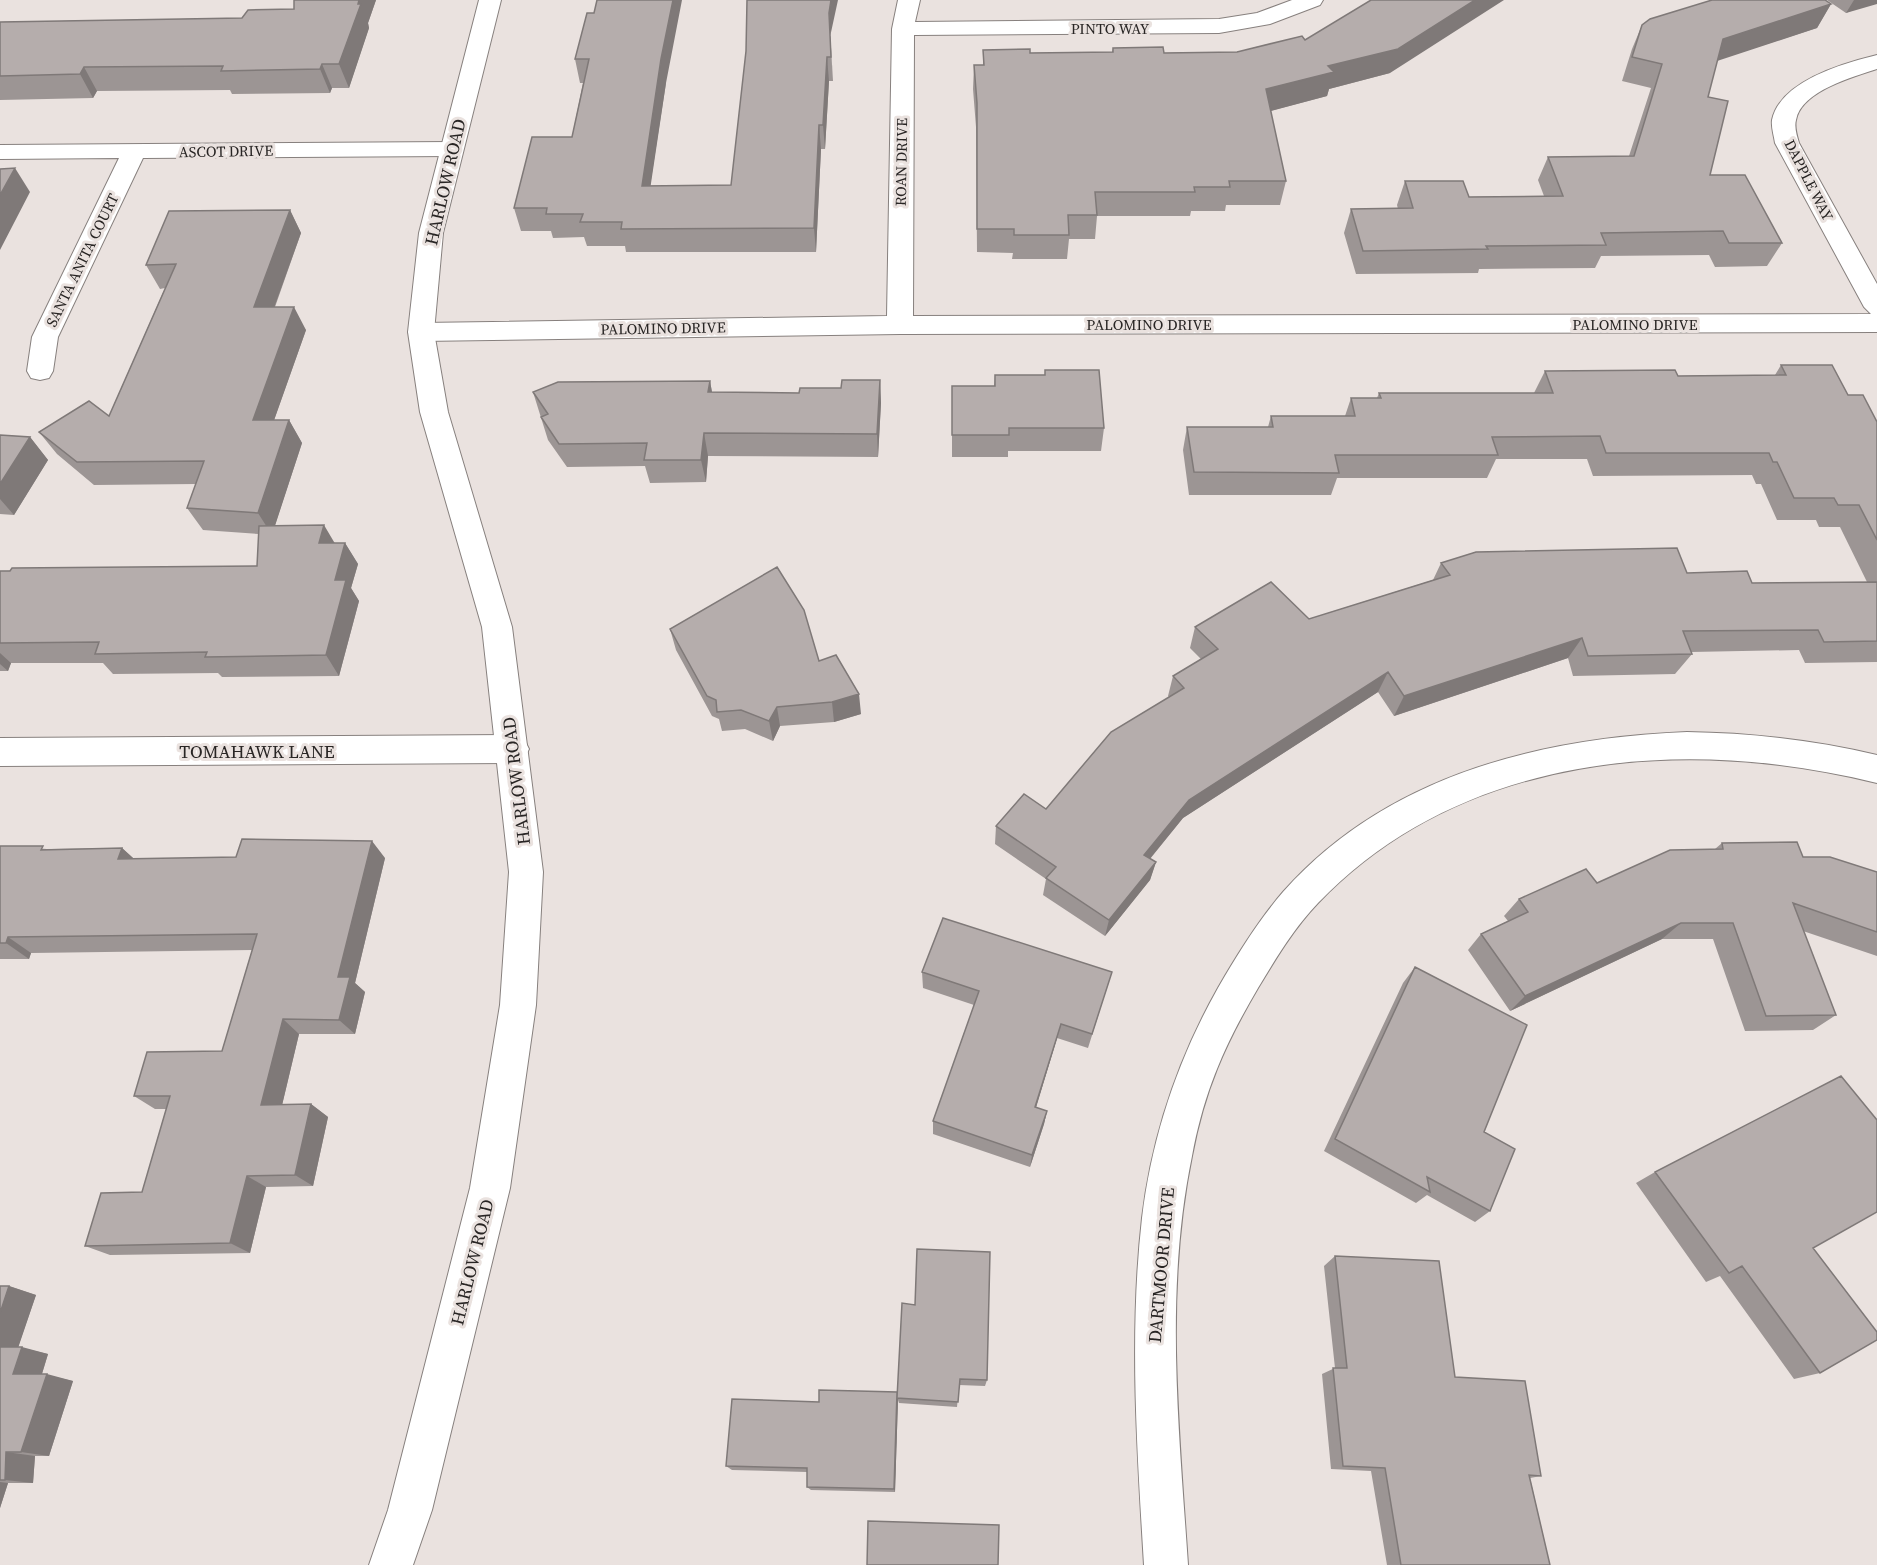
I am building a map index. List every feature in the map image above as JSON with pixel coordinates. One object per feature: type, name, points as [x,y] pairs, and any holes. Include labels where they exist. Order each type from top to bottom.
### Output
[{"type":"street","name":"HARLOW ROAD","points":[[391,1565],[410,1510],[490,1188],[518,1005],[526,872],[497,627],[434,412],[421,332],[431,233],[490,0]]},
{"type":"street","name":"ROAN DRIVE","points":[[900,325],[903,29],[909,0]]},
{"type":"street","name":"PINTO WAY","points":[[903,29],[1219,26],[1262,19],[1312,0]]},
{"type":"street","name":"DAPPLE WAY","points":[[1877,62],[1810,88],[1790,106],[1784,118],[1787,143],[1877,307]]},
{"type":"street","name":"ASCOT DRIVE","points":[[0,152],[451,148]]},
{"type":"street","name":"SANTA ANITA COURT","points":[[40,371],[45,337],[134,152]]},
{"type":"street","name":"PALOMINO DRIVE","points":[[421,332],[900,325],[1877,323]]},
{"type":"street","name":"DARTMOOR DRIVE","points":[[1166,1565],[1153,1335],[1161,1211],[1172,1155],[1187,1094],[1210,1037],[1276,928],[1306,892],[1345,857],[1418,808],[1459,788],[1536,763],[1624,749],[1733,745],[1801,752],[1846,760],[1877,769]]},
{"type":"street","name":"TOMAHAWK LANE","points":[[0,752],[513,749]]},
{"type":"building","points":[[294,0],[359,0],[358,4],[361,4],[339,64],[322,64],[320,69],[221,71],[223,66],[84,67],[80,74],[0,76],[0,22],[242,18],[248,10],[294,9]]},
{"type":"building","points":[[597,0],[673,0],[661,59],[642,186],[731,185],[746,51],[747,0],[831,0],[829,13],[831,57],[827,57],[823,125],[819,125],[814,228],[621,229],[622,222],[580,222],[583,214],[546,214],[547,208],[514,208],[532,137],[572,137],[589,59],[575,59],[587,13],[594,13]]},
{"type":"building","points":[[1371,0],[1475,0],[1398,49],[1328,66],[1334,72],[1266,89],[1286,181],[1229,181],[1230,187],[1194,187],[1195,192],[1095,192],[1097,215],[1068,215],[1069,235],[1014,235],[1014,229],[977,229],[977,103],[974,65],[984,65],[983,50],[1030,49],[1030,53],[1113,52],[1113,48],[1163,47],[1164,53],[1237,52],[1302,36],[1305,40]]},
{"type":"building","points":[[1712,0],[1825,0],[1831,4],[1723,39],[1708,97],[1728,101],[1710,175],[1745,175],[1782,243],[1729,243],[1723,231],[1601,233],[1606,245],[1486,246],[1488,249],[1363,251],[1351,209],[1413,208],[1405,181],[1463,181],[1469,197],[1563,196],[1548,157],[1634,156],[1662,64],[1632,57],[1642,25],[1650,19]]},
{"type":"building","points":[[15,168],[0,195],[0,169]]},
{"type":"building","points":[[290,210],[254,307],[294,307],[253,420],[289,420],[258,513],[187,508],[204,461],[77,462],[39,432],[89,401],[109,416],[176,264],[146,265],[169,211]]},
{"type":"building","points":[[1781,365],[1832,365],[1848,395],[1863,395],[1877,422],[1877,540],[1859,505],[1838,505],[1834,498],[1794,498],[1777,462],[1773,462],[1769,453],[1606,453],[1600,436],[1492,437],[1498,455],[1335,455],[1339,473],[1194,472],[1187,427],[1273,427],[1271,416],[1355,416],[1351,398],[1381,398],[1379,393],[1553,393],[1545,371],[1675,370],[1678,376],[1786,375]]},
{"type":"building","points":[[1045,370],[1099,370],[1104,428],[1009,428],[1009,435],[952,435],[952,386],[995,386],[995,375],[1045,375]]},
{"type":"building","points":[[842,380],[880,380],[877,434],[704,433],[701,460],[644,460],[647,443],[559,444],[541,417],[548,414],[533,392],[558,382],[710,381],[708,392],[799,393],[800,388],[841,388]]},
{"type":"building","points":[[0,435],[30,437],[0,484]]},
{"type":"building","points":[[324,525],[319,543],[345,543],[335,580],[346,580],[326,655],[205,657],[207,652],[95,654],[99,642],[0,643],[0,571],[10,571],[12,568],[257,566],[259,526]]},
{"type":"building","points":[[1677,548],[1687,573],[1747,571],[1752,583],[1877,582],[1877,641],[1824,642],[1818,630],[1683,631],[1692,654],[1588,656],[1582,638],[1404,696],[1388,672],[1189,800],[1144,855],[1156,862],[1109,920],[1046,878],[1056,867],[996,826],[1024,794],[1046,809],[1111,732],[1184,688],[1173,676],[1218,649],[1195,627],[1271,582],[1309,619],[1450,575],[1441,563],[1476,552]]},
{"type":"building","points":[[777,567],[804,610],[819,661],[836,655],[859,694],[832,702],[777,707],[769,721],[741,710],[717,712],[716,700],[707,696],[670,629]]},
{"type":"building","points":[[242,839],[372,841],[338,977],[350,977],[339,1020],[283,1019],[261,1105],[311,1104],[295,1175],[247,1176],[230,1243],[85,1246],[101,1193],[142,1192],[170,1096],[134,1096],[147,1052],[222,1051],[257,934],[8,937],[6,943],[0,943],[0,846],[43,846],[41,850],[122,848],[118,859],[236,857]]},
{"type":"building","points":[[1797,842],[1803,857],[1830,857],[1877,872],[1877,932],[1793,903],[1836,1015],[1766,1016],[1733,923],[1681,923],[1525,996],[1481,934],[1528,912],[1519,899],[1586,869],[1597,883],[1670,850],[1723,849],[1722,843]]},
{"type":"building","points":[[943,918],[1112,972],[1092,1034],[1061,1024],[1035,1107],[1047,1111],[1032,1155],[933,1121],[979,991],[922,972]]},
{"type":"building","points":[[1415,967],[1527,1025],[1484,1132],[1515,1149],[1490,1211],[1427,1177],[1430,1192],[1335,1139]]},
{"type":"building","points":[[1841,1076],[1877,1120],[1877,1212],[1813,1248],[1877,1332],[1877,1340],[1820,1373],[1742,1266],[1729,1273],[1655,1172]]},
{"type":"building","points":[[917,1249],[990,1252],[987,1380],[960,1379],[958,1402],[897,1398],[902,1303],[915,1305]]},
{"type":"building","points":[[1335,1256],[1439,1261],[1455,1377],[1525,1381],[1541,1476],[1529,1475],[1550,1565],[1401,1565],[1385,1468],[1343,1466],[1333,1368],[1347,1368]]},
{"type":"building","points":[[0,1286],[9,1286],[0,1313]]},
{"type":"building","points":[[0,1347],[22,1347],[13,1374],[47,1374],[21,1452],[6,1452],[5,1480],[0,1480]]},
{"type":"building","points":[[819,1390],[897,1392],[894,1489],[807,1487],[807,1468],[726,1466],[732,1399],[819,1402]]},
{"type":"building","points":[[868,1521],[999,1525],[998,1565],[867,1565]]}]
